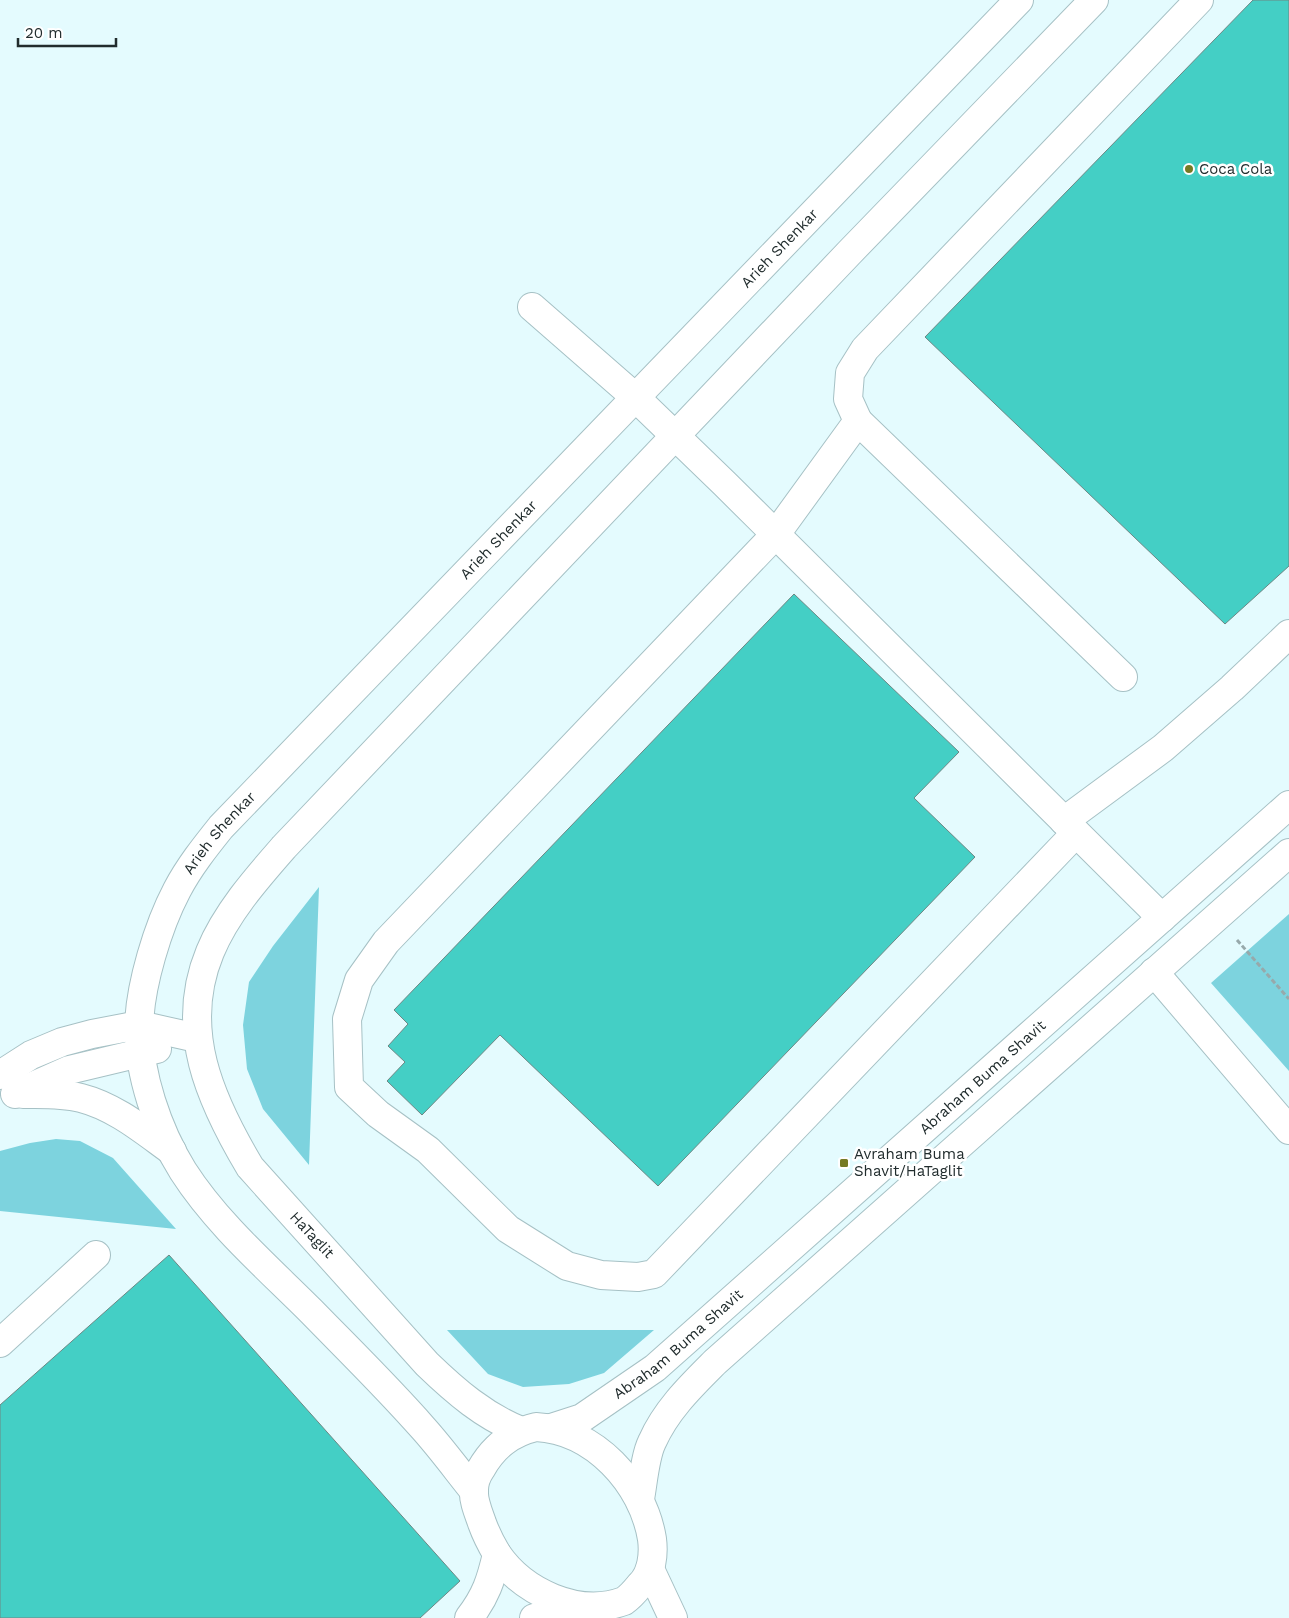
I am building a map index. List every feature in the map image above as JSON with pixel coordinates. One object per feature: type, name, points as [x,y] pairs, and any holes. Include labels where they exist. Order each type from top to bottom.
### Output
[{"type":"street","name":"Arieh Shenkar","points":[[173,1152],[152,1103],[144,1077],[139,1025],[144,988],[154,949],[164,919],[177,890],[190,869],[221,827],[1019,0]]},
{"type":"street","points":[[676,436],[849,253],[1094,0]]},
{"type":"street","points":[[1123,676],[858,420],[848,399],[850,373],[865,349],[1199,0]]},
{"type":"street","points":[[532,307],[635,397],[676,436],[1162,918]]},
{"type":"street","points":[[858,420],[776,534],[386,942],[359,980],[347,1019],[349,1087],[378,1114],[428,1150],[508,1229],[567,1266],[601,1275],[638,1277],[654,1274],[1070,827],[1232,688],[1289,634]]},
{"type":"street","name":"HaTaglit","points":[[521,1431],[493,1417],[451,1387],[428,1364],[250,1166],[233,1138],[218,1107],[202,1063],[196,1024],[200,982],[210,952],[223,926],[238,903],[263,872],[676,436]]},
{"type":"street","name":"Abraham Buma Shavit","points":[[551,1428],[582,1418],[655,1368],[1289,805]]},
{"type":"street","points":[[640,1499],[651,1443],[668,1413],[715,1362],[1289,853]]},
{"type":"street","points":[[1154,972],[1289,1130]]},
{"type":"street","points":[[5,1090],[31,1056],[62,1042],[139,1025],[198,1038]]},
{"type":"street","points":[[5,1090],[69,1070],[141,1054],[198,1038]]},
{"type":"street","points":[[5,1090],[81,1098],[108,1108],[127,1118],[173,1152],[183,1171],[220,1218],[390,1392],[425,1430],[474,1491]]},
{"type":"street","points":[[0,1344],[96,1255]]},
{"type":"street","points":[[534,1618],[576,1613],[608,1607],[625,1600],[643,1583],[650,1569],[653,1547],[650,1528],[640,1499],[622,1472],[579,1439],[551,1428],[536,1427],[521,1431],[505,1440],[488,1456],[477,1476],[474,1491],[478,1513],[487,1536],[497,1554],[512,1572],[530,1587],[576,1613]]},
{"type":"street","points":[[470,1618],[490,1584],[497,1554]]},
{"type":"street","points":[[650,1569],[674,1618]]},
{"type":"path","points":[[1217,917],[1289,999]]},
{"type":"shaded area","points":[[319,887],[309,1165],[263,1109],[247,1069],[243,1025],[249,982],[273,946]]},
{"type":"shaded area","points":[[1289,914],[1289,1071],[1211,983]]},
{"type":"shaded area","points":[[56,1139],[80,1141],[113,1158],[176,1229],[0,1211],[0,1151],[30,1143]]},
{"type":"shaded area","points":[[447,1330],[654,1330],[604,1373],[569,1384],[523,1387],[488,1374]]},
{"type":"building","name":"Coca Cola","points":[[1253,0],[1289,0],[1289,566],[1225,624],[925,337]]},
{"type":"building","points":[[794,594],[959,752],[914,798],[975,857],[658,1186],[500,1035],[422,1115],[387,1081],[405,1062],[388,1046],[408,1024],[394,1010]]},
{"type":"building","points":[[169,1255],[460,1581],[420,1618],[0,1618],[0,1405]]},
{"type":"place","name":"Coca Cola","points":[[1189,169]]},
{"type":"place","name":"Avraham Buma Shavit/HaTaglit","points":[[844,1163]]}]
